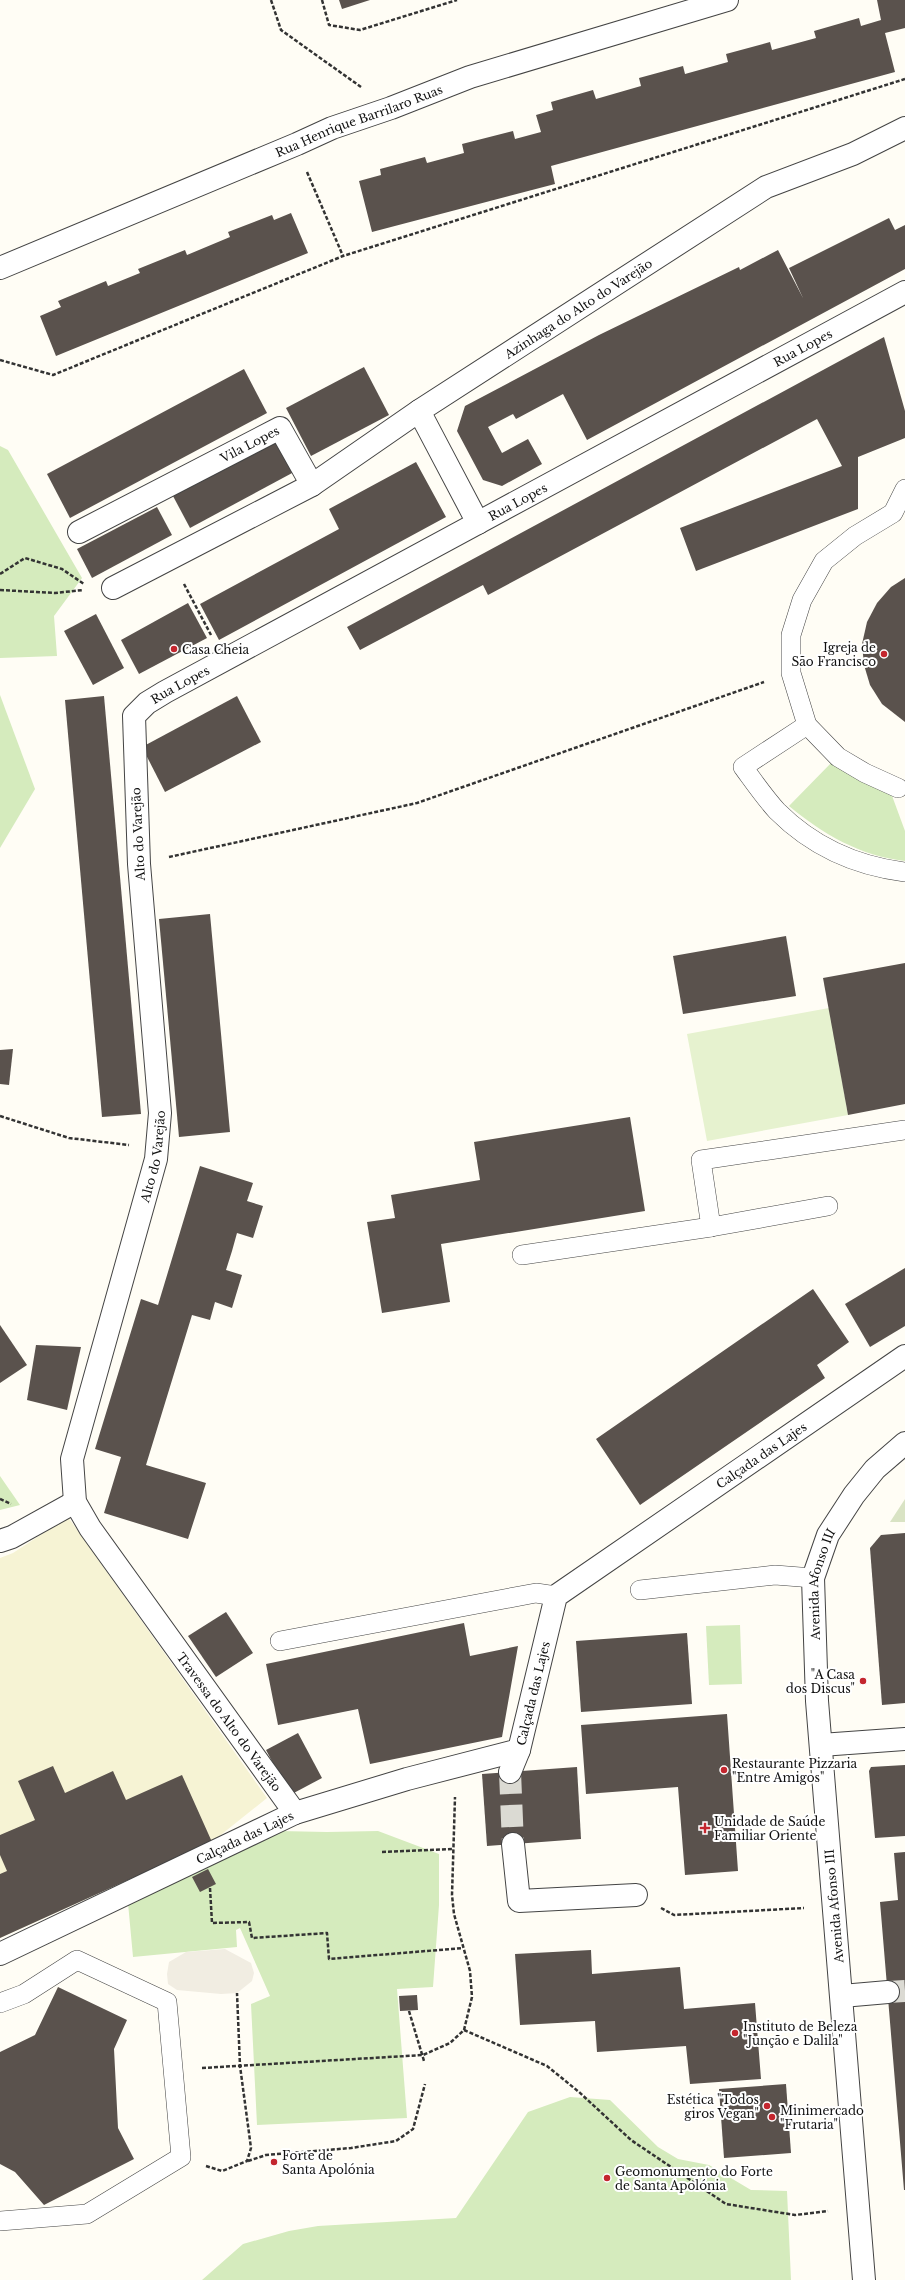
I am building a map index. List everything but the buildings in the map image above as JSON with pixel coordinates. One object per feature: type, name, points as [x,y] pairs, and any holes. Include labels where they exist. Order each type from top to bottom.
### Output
[{"type":"street","name":"Rua Henrique Barrilaro Ruas","points":[[0,268],[332,128],[391,108],[470,77],[727,0]]},
{"type":"street","name":"Azinhaga do Alto do Varejão","points":[[419,411],[766,187],[853,154],[905,128]]},
{"type":"street","name":"Rua Lopes","points":[[134,716],[147,703],[165,692],[904,294]]},
{"type":"street","points":[[103,589],[169,558],[312,485],[419,411],[478,523]]},
{"type":"street","name":"Vila Lopes","points":[[79,532],[280,428],[312,485]]},
{"type":"street","name":"Alto do Varejão","points":[[75,1502],[72,1459],[156,1159],[160,1113],[139,864],[134,716]]},
{"type":"street","name":"Calçada das Lajes","points":[[0,1954],[294,1813],[456,1766],[519,1750],[556,1596],[905,1356]]},
{"type":"street","name":"Avenida Afonso III","points":[[864,2280],[817,1701],[813,1578],[828,1535],[854,1495],[875,1470],[905,1443]]},
{"type":"street","points":[[0,1541],[12,1537],[75,1502]]},
{"type":"street","name":"Travessa do Alto do Varejão","points":[[75,1502],[90,1528],[294,1813]]},
{"type":"street","points":[[821,1745],[905,1739]]},
{"type":"street","points":[[510,1772],[519,1750]]},
{"type":"street","points":[[513,1844],[519,1901],[636,1894]]},
{"type":"street","points":[[842,1996],[888,1992]]},
{"type":"lane","points":[[898,788],[865,774],[838,757],[807,725],[791,673],[791,635],[802,600],[824,561],[855,536],[893,513],[905,489]]},
{"type":"lane","points":[[807,725],[743,767],[777,810],[807,837],[844,857],[876,868],[905,872]]},
{"type":"lane","points":[[711,1227],[701,1160],[905,1130]]},
{"type":"lane","points":[[522,1255],[711,1227],[828,1206]]},
{"type":"lane","points":[[640,1590],[775,1575],[813,1578]]},
{"type":"lane","points":[[280,1641],[536,1593],[556,1596]]},
{"type":"lane","points":[[0,2003],[24,1994],[77,1960],[167,2002],[181,2158],[87,2214],[0,2221]]},
{"type":"path","points":[[270,0],[281,30],[391,108]]},
{"type":"path","points":[[322,0],[328,25],[360,30],[457,0]]},
{"type":"path","points":[[0,360],[53,375],[343,256],[905,79]]},
{"type":"path","points":[[297,144],[343,256]]},
{"type":"path","points":[[0,574],[25,558],[62,569],[103,589]]},
{"type":"path","points":[[169,558],[213,639]]},
{"type":"path","points":[[0,590],[55,593],[103,589]]},
{"type":"path","points":[[139,864],[417,803],[791,673]]},
{"type":"path","points":[[0,1116],[69,1138],[136,1146]]},
{"type":"path","points":[[173,2070],[422,2055],[450,2043],[464,2030],[472,1997],[470,1971],[454,1914],[452,1895],[456,1766]]},
{"type":"path","points":[[382,1852],[453,1849]]},
{"type":"path","points":[[210,1888],[212,1923],[249,1922],[252,1938],[327,1933],[329,1959],[463,1948]]},
{"type":"path","points":[[636,1894],[674,1915],[834,1907]]},
{"type":"path","points":[[237,1993],[240,2066],[251,2148],[247,2162]]},
{"type":"path","points":[[409,2011],[424,2061]]},
{"type":"path","points":[[464,2030],[546,2066],[579,2092],[631,2140],[726,2204],[796,2215],[859,2208]]},
{"type":"path","points":[[181,2158],[222,2171],[266,2155],[351,2148],[396,2141],[413,2130],[425,2084]]},
{"type":"shaded area","points":[[68,1517],[267,1798],[212,1842],[0,1938],[0,1558],[13,1553]]},
{"type":"shaded area","points":[[225,1949],[251,1963],[254,1973],[252,1981],[237,1993],[221,1994],[177,1990],[168,1984],[167,1974],[169,1962],[186,1952]]},
{"type":"green space","points":[[0,446],[8,450],[82,578],[54,616],[57,656],[0,658]]},
{"type":"green space","points":[[0,695],[35,789],[0,848]]},
{"type":"green space","points":[[833,761],[860,780],[875,788],[891,793],[905,831],[905,861],[888,858],[857,849],[815,826],[789,806]]},
{"type":"green space","points":[[829,1008],[848,1115],[707,1141],[687,1034]]},
{"type":"green space","points":[[0,1476],[20,1505],[0,1510]]},
{"type":"green space","points":[[905,1499],[905,1522],[890,1522]]},
{"type":"green space","points":[[740,1625],[742,1684],[709,1685],[706,1626]]},
{"type":"green space","points":[[279,1831],[378,1831],[439,1854],[439,1905],[433,1987],[397,1989],[407,2118],[257,2125],[251,2004],[270,1996],[240,1928],[236,1930],[237,1947],[133,1957],[128,1903]]},
{"type":"green space","name":"Geomonumento do Forte de Santa Apolónia","points":[[570,2097],[610,2100],[658,2147],[678,2159],[709,2165],[751,2190],[787,2191],[791,2280],[202,2280],[243,2244],[289,2231],[318,2226],[456,2218],[528,2112]]},
{"type":"tunnel","points":[[510,1772],[513,1844]]},
{"type":"tunnel","points":[[888,1992],[905,1991]]},
{"type":"place","name":"Casa Cheia","points":[[174,649]]},
{"type":"place","name":"Igreja de São Francisco","points":[[884,654]]},
{"type":"place","name":"\"A Casa dos Discus\"","points":[[863,1681]]},
{"type":"place","name":"Restaurante Pizzaria \"Entre Amigos\"","points":[[724,1770]]},
{"type":"place","name":"Unidade de Saúde Familiar Oriente","points":[[705,1828]]},
{"type":"place","name":"Instituto de Beleza \"Junção e Dalila\"","points":[[735,2033]]},
{"type":"place","name":"Estética \"Todos giros Vegan\"","points":[[767,2106]]},
{"type":"place","name":"Minimercado \"Frutaria\"","points":[[772,2117]]},
{"type":"place","name":"Forte de Santa Apolónia","points":[[274,2162]]},
{"type":"place","name":"Geomonumento do Forte de Santa Apolónia","points":[[607,2178]]}]
